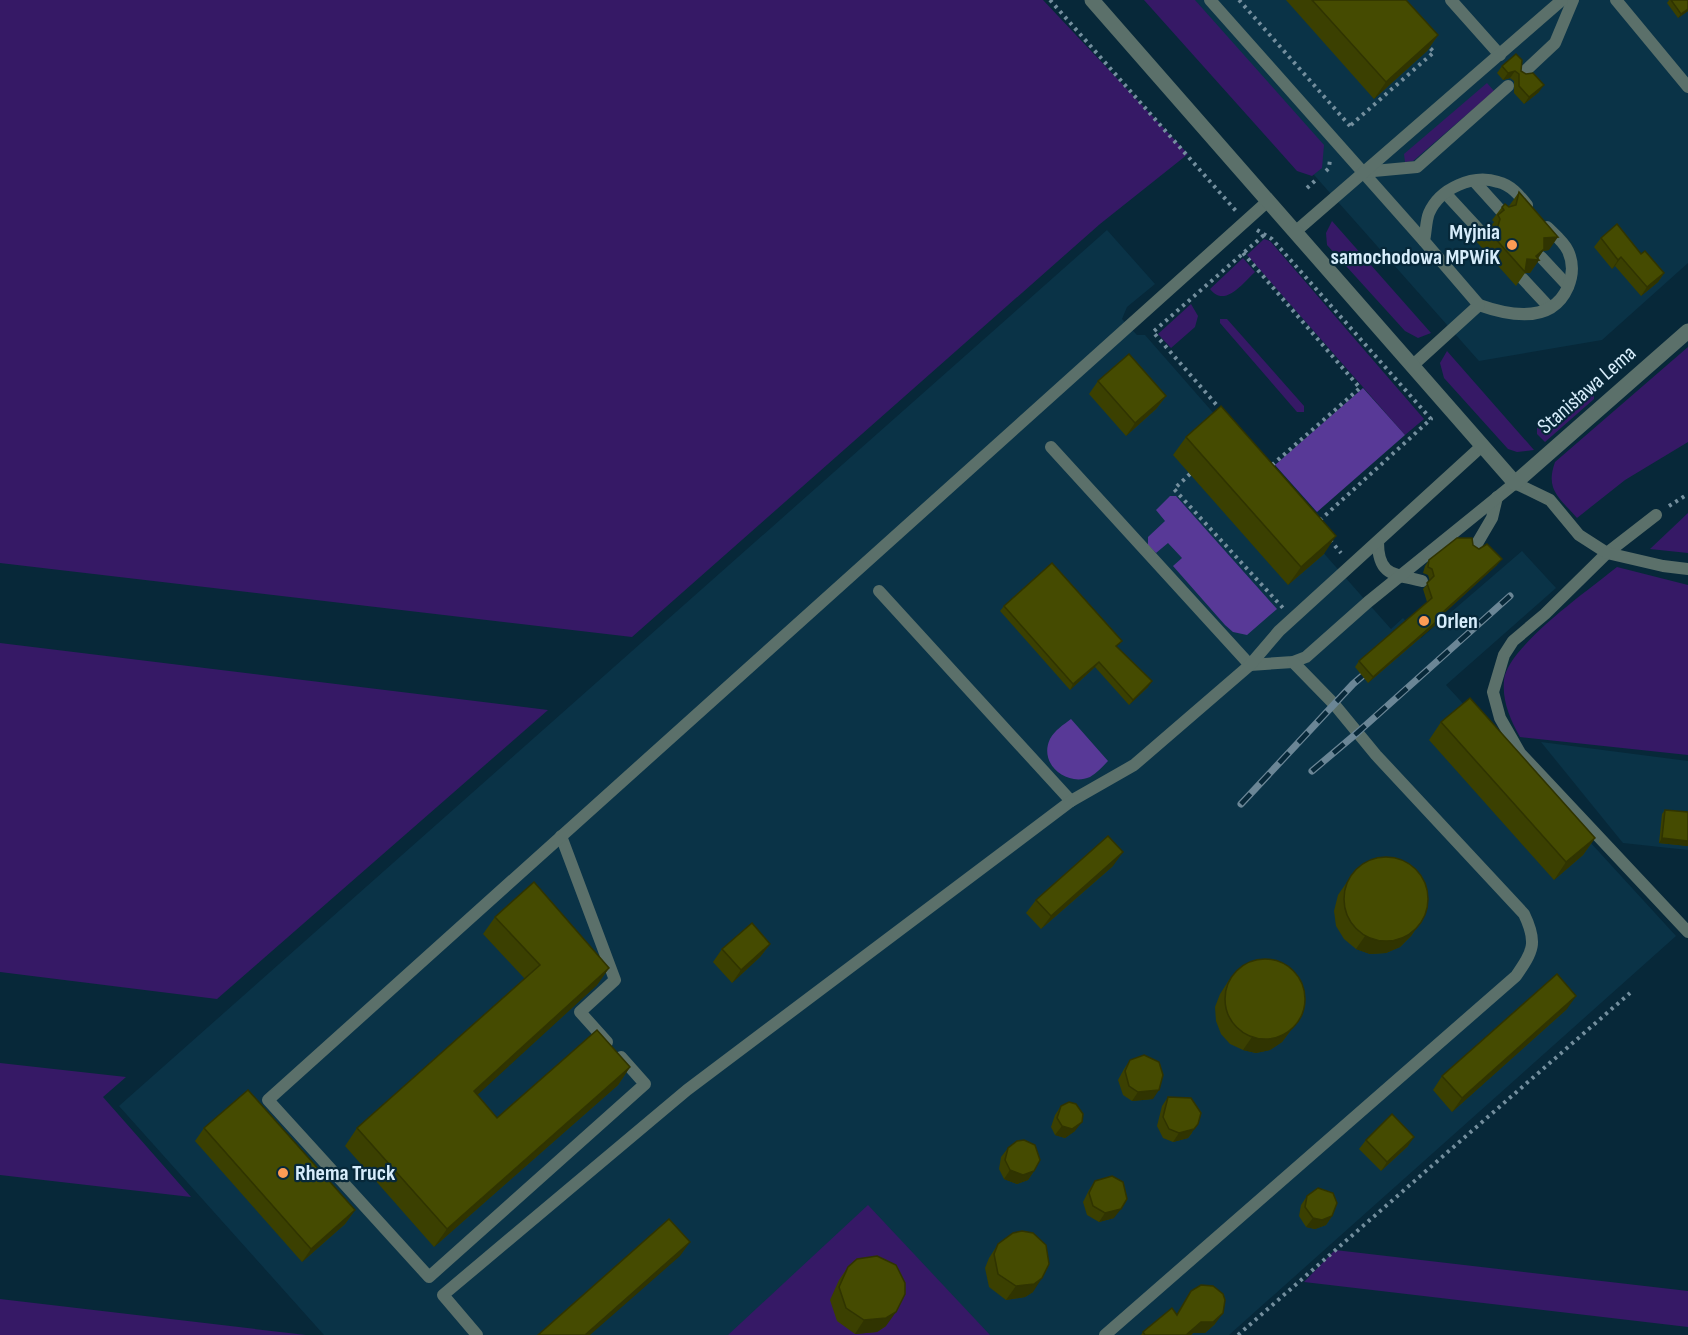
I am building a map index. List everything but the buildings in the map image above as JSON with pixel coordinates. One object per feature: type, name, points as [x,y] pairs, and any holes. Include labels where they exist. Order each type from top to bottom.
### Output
[{"type":"street","points":[[1092,0],[1515,483]]},
{"type":"street","name":"Stanisława Lema","points":[[1515,483],[1688,331]]},
{"type":"lane","points":[[1210,0],[1479,305],[1518,315],[1539,314],[1563,299],[1573,266],[1568,250],[1513,189],[1498,181],[1464,182],[1446,194],[1430,212],[1424,241]]},
{"type":"lane","points":[[1451,0],[1500,55]]},
{"type":"lane","points":[[1295,232],[1562,0]]},
{"type":"lane","points":[[1523,74],[1555,44],[1573,0]]},
{"type":"lane","points":[[1616,0],[1688,87]]},
{"type":"lane","points":[[1363,172],[1417,168],[1508,86]]},
{"type":"lane","points":[[1474,181],[1502,212]]},
{"type":"lane","points":[[1446,194],[1483,234]]},
{"type":"lane","points":[[561,836],[615,980],[580,1012],[645,1084],[429,1276],[268,1100],[561,836],[1246,222],[1268,201]]},
{"type":"lane","points":[[1541,257],[1568,286]]},
{"type":"lane","points":[[1523,279],[1549,307]]},
{"type":"lane","points":[[1412,366],[1479,305]]},
{"type":"lane","points":[[477,1335],[444,1295],[687,1090],[1071,801],[1134,765],[1250,665],[1279,631],[1483,445]]},
{"type":"lane","points":[[1051,447],[1250,665]]},
{"type":"lane","points":[[1250,665],[1293,662],[1306,657],[1400,576],[1515,483],[1550,500],[1579,535],[1607,553],[1662,566],[1688,569]]},
{"type":"lane","points":[[1475,547],[1492,518],[1497,497]]},
{"type":"lane","points":[[1656,515],[1607,553],[1545,614],[1513,641],[1497,670],[1493,692],[1500,718],[1520,753],[1688,932]]},
{"type":"lane","points":[[1378,543],[1378,561],[1385,570],[1422,581]]},
{"type":"lane","points":[[879,591],[1071,801]]},
{"type":"lane","points":[[1105,1335],[1516,976],[1534,945],[1532,930],[1524,914],[1376,755],[1334,704],[1293,662]]},
{"type":"path","points":[[1050,0],[1246,222],[1272,239],[1431,419],[1319,520]]},
{"type":"path","points":[[1239,0],[1351,125]]},
{"type":"path","points":[[1343,132],[1434,52],[1426,43]]},
{"type":"path","points":[[1307,188],[1318,177]]},
{"type":"path","points":[[1224,413],[1153,332],[1264,235]]},
{"type":"path","points":[[1243,253],[1360,387],[1271,466]]},
{"type":"path","points":[[1263,457],[1278,474]]},
{"type":"path","points":[[1190,474],[1174,489],[1282,608],[1291,601]]},
{"type":"path","points":[[1656,515],[1688,494]]},
{"type":"path","points":[[1312,513],[1319,520],[1320,529]]},
{"type":"path","points":[[1328,537],[1343,555],[1336,561]]},
{"type":"path","points":[[1238,1335],[1630,993]]},
{"type":"shaded area","points":[[0,0],[1043,0],[1188,154],[1100,224],[632,637],[0,563]]},
{"type":"shaded area","points":[[1144,0],[1195,0],[1324,145],[1322,168],[1312,176],[1297,171]]},
{"type":"shaded area","points":[[1159,0],[1688,0],[1688,263],[1602,340],[1479,361]]},
{"type":"shaded area","points":[[1487,83],[1494,91],[1413,161],[1405,162],[1404,154]]},
{"type":"shaded area","points":[[1332,221],[1431,333],[1418,338],[1405,331],[1327,245],[1326,233]]},
{"type":"shaded area","points":[[1107,230],[1155,284],[1127,307],[1122,319],[1137,335],[1145,335],[1216,416],[1209,424],[1391,629],[1403,618],[1421,638],[1522,551],[1556,588],[1446,685],[1676,936],[1229,1335],[324,1335],[119,1106]]},
{"type":"shaded area","points":[[1264,239],[1270,241],[1424,419],[1405,435],[1247,255]]},
{"type":"shaded area","points":[[1243,258],[1255,272],[1239,288],[1222,296],[1210,289]]},
{"type":"shaded area","points":[[1191,304],[1198,316],[1195,327],[1171,348],[1158,334]]},
{"type":"shaded area","points":[[1220,319],[1227,319],[1304,406],[1304,412],[1297,412],[1220,323]]},
{"type":"shaded area","points":[[1688,347],[1688,442],[1625,480],[1577,518],[1559,498],[1553,486],[1552,472],[1555,462]]},
{"type":"shaded area","points":[[1447,351],[1534,450],[1517,452],[1508,449],[1444,378],[1440,363]]},
{"type":"shaded area","points":[[1587,385],[1594,393],[1594,399],[1545,442],[1537,434],[1537,428]]},
{"type":"shaded area","points":[[1363,388],[1405,435],[1317,512],[1275,465]]},
{"type":"shaded area","points":[[1170,496],[1176,496],[1277,609],[1247,635],[1233,632],[1225,625],[1173,566],[1182,558],[1168,543],[1156,553],[1148,545],[1148,537],[1165,521],[1156,510]]},
{"type":"shaded area","points":[[1688,513],[1688,553],[1650,549]]},
{"type":"shaded area","points":[[1617,567],[1688,585],[1688,755],[1520,737],[1510,717],[1504,695],[1504,680],[1519,652],[1552,619]]},
{"type":"shaded area","points":[[0,643],[548,710],[217,999],[0,972]]},
{"type":"shaded area","points":[[1071,719],[1108,761],[1090,777],[1072,779],[1064,776],[1051,765],[1048,757],[1047,748],[1050,739]]},
{"type":"shaded area","points":[[1541,742],[1688,761],[1688,850],[1623,843]]},
{"type":"shaded area","points":[[0,1063],[126,1077],[103,1097],[191,1197],[0,1175]]},
{"type":"shaded area","points":[[868,1205],[990,1335],[728,1335]]},
{"type":"shaded area","points":[[1335,1250],[1688,1291],[1688,1327],[1304,1282]]},
{"type":"shaded area","points":[[0,1299],[306,1335],[0,1335]]},
{"type":"railway","points":[[1312,771],[1510,596]]},
{"type":"railway","points":[[1241,804],[1353,684],[1374,666]]},
{"type":"place","name":"Myjnia samochodowa MPWiK","points":[[1512,245]]},
{"type":"place","name":"Orlen","points":[[1424,621]]},
{"type":"place","name":"Rhema Truck","points":[[283,1173]]}]
